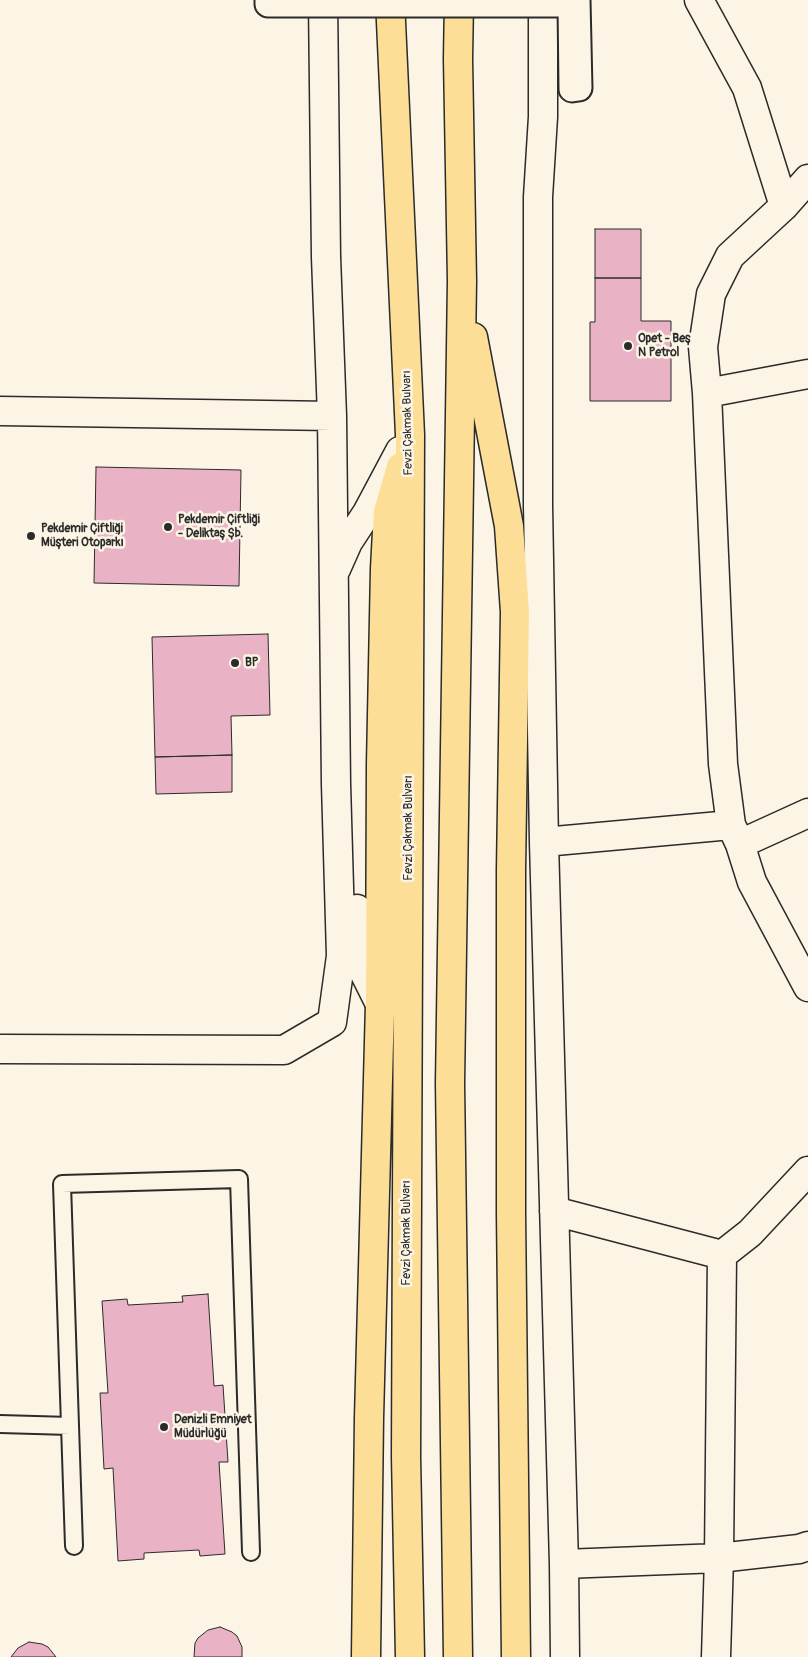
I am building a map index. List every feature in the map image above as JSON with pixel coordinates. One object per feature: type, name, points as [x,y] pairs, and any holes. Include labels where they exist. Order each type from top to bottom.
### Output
[{"type":"main road","name":"Fevzi Çakmak Bulvarı","points":[[390,0],[410,434],[406,1426],[410,1657]]},
{"type":"main road","points":[[458,1657],[450,1083],[462,282],[458,59],[459,0]]},
{"type":"main road","points":[[462,282],[509,526],[515,612],[511,870],[511,1203],[516,1657]]},
{"type":"main road","points":[[366,1657],[369,1418],[380,1004],[381,754],[385,569],[388,512],[410,434]]},
{"type":"street","points":[[268,0],[268,4],[571,4],[572,89],[579,88],[577,0]]},
{"type":"street","points":[[0,1049],[284,1050],[332,1022],[341,956],[337,818],[332,416],[326,257],[323,0]]},
{"type":"street","points":[[543,0],[542,117],[538,197],[538,505],[544,842],[565,1657]]},
{"type":"street","points":[[699,0],[747,88],[784,206]]},
{"type":"street","points":[[808,179],[784,206],[730,256],[711,294],[704,347],[724,764],[736,834],[752,882],[808,987]]},
{"type":"street","points":[[707,393],[808,374]]},
{"type":"street","points":[[0,411],[332,416]]},
{"type":"street","points":[[333,576],[348,542],[367,513],[410,434]]},
{"type":"street","points":[[544,842],[736,834],[808,813]]},
{"type":"street","points":[[337,818],[345,870],[357,910],[364,972],[380,1004]]},
{"type":"street","points":[[722,1255],[750,1233],[808,1170]]},
{"type":"street","points":[[554,1211],[722,1255]]},
{"type":"street","points":[[716,1657],[719,1558],[722,1255]]},
{"type":"street","points":[[564,1564],[719,1558],[799,1549],[808,1546]]},
{"type":"lane","points":[[74,1546],[62,1184],[239,1179],[251,1552]]},
{"type":"lane","points":[[0,1424],[70,1426]]},
{"type":"building","points":[[595,229],[641,229],[641,278],[595,278]]},
{"type":"building","points":[[595,278],[641,278],[641,321],[671,321],[671,401],[590,401],[590,322],[595,322]]},
{"type":"building","name":"Pekdemir Çiftliği - Deliktaş Şb.","points":[[96,467],[241,470],[239,586],[94,583]]},
{"type":"building","points":[[268,634],[270,715],[231,716],[232,755],[155,757],[152,637]]},
{"type":"building","points":[[232,755],[232,792],[156,794],[155,757]]},
{"type":"building","name":"Denizli Emniyet Müdürlüğü","points":[[208,1294],[214,1386],[223,1385],[228,1462],[219,1462],[225,1554],[200,1556],[199,1550],[144,1553],[144,1559],[118,1561],[113,1468],[104,1469],[100,1393],[108,1393],[102,1301],[127,1299],[128,1305],[183,1302],[182,1296]]},
{"type":"building","points":[[220,1627],[237,1636],[242,1647],[242,1657],[194,1657],[195,1643],[198,1638],[208,1630]]},
{"type":"building","points":[[29,1642],[48,1647],[56,1657],[11,1657],[18,1648]]},
{"type":"place","name":"Opet - Beş N Petrol","points":[[628,346]]},
{"type":"place","name":"Pekdemir Çiftliği - Deliktaş Şb.","points":[[168,527]]},
{"type":"place","name":"Pekdemir Çiftliği Müşteri Otoparkı","points":[[31,536]]},
{"type":"place","name":"BP","points":[[235,663]]},
{"type":"place","name":"Denizli Emniyet Müdürlüğü","points":[[164,1427]]}]
